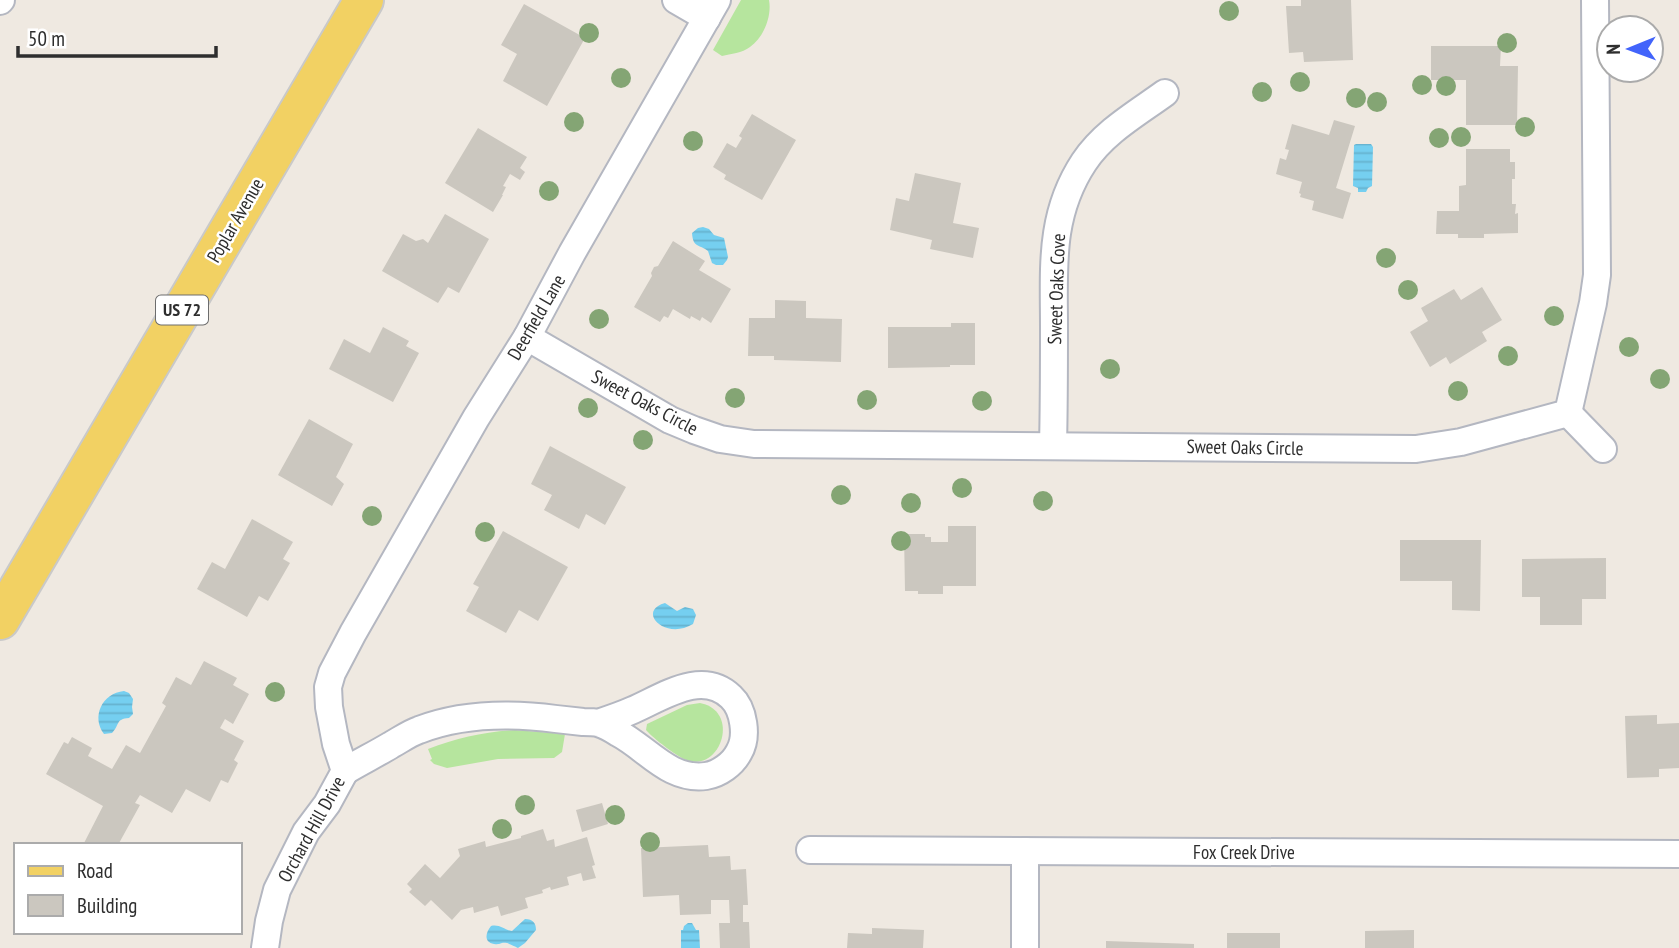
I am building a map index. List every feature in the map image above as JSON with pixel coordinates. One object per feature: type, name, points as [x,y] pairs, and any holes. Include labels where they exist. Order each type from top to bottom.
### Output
[{"type":"main road","name":"Poplar Avenue","points":[[0,620],[364,0]]},
{"type":"street","points":[[676,0],[712,9]]},
{"type":"street","points":[[1595,0],[1597,275],[1569,413],[1603,449]]},
{"type":"street","name":"Deerfield Lane","points":[[353,633],[476,418],[527,337],[712,9]]},
{"type":"street","name":"Sweet Oaks Cove","points":[[1054,445],[1054,270],[1056,232],[1067,192],[1085,161],[1101,142],[1165,93]]},
{"type":"street","name":"Sweet Oaks Circle","points":[[527,337],[670,420],[720,439],[754,444],[1416,449],[1461,442],[1569,413]]},
{"type":"street","name":"Orchard Hill Drive","points":[[265,948],[277,890],[306,832],[345,771],[336,744],[328,687],[332,673],[353,633]]},
{"type":"street","points":[[345,771],[418,730],[455,719],[494,715],[525,715],[598,723],[620,734],[673,771],[689,777],[717,773],[727,766],[740,751],[743,735],[742,717],[736,701],[715,686],[704,685],[690,686],[660,696],[634,710],[598,723]]},
{"type":"street","name":"Fox Creek Drive","points":[[810,850],[1679,854]]},
{"type":"street","points":[[1025,851],[1025,948]]},
{"type":"green space","points":[[741,0],[769,0],[766,26],[750,47],[722,56],[713,50]]},
{"type":"green space","points":[[700,703],[713,708],[720,717],[723,728],[717,750],[709,758],[698,762],[686,760],[665,747],[646,730],[647,724],[687,705]]},
{"type":"green space","points":[[515,730],[565,734],[562,752],[554,758],[498,759],[447,768],[430,760],[432,759],[428,749],[439,745],[481,734]]},
{"type":"water","points":[[1356,144],[1371,144],[1373,147],[1372,186],[1366,192],[1358,192],[1358,188],[1353,186]]},
{"type":"water","points":[[703,227],[724,238],[728,257],[723,265],[712,263],[708,251],[694,241],[692,233]]},
{"type":"water","points":[[665,603],[677,611],[685,607],[693,609],[696,615],[693,624],[673,629],[658,623],[653,612]]},
{"type":"water","points":[[124,691],[133,699],[133,714],[120,721],[112,733],[104,734],[99,720],[101,707],[110,696]]},
{"type":"water","points":[[525,919],[534,922],[536,930],[518,948],[507,943],[494,944],[488,941],[487,934],[491,926],[512,931]]},
{"type":"water","points":[[688,923],[692,923],[696,930],[699,930],[700,948],[681,948],[681,930]]},
{"type":"building","points":[[1301,0],[1351,0],[1353,60],[1304,62],[1303,52],[1289,53],[1286,6],[1301,6]]},
{"type":"building","points":[[524,4],[585,38],[547,106],[503,81],[517,54],[501,45]]},
{"type":"building","points":[[1431,46],[1501,46],[1500,66],[1518,66],[1517,125],[1466,125],[1466,80],[1431,80]]},
{"type":"building","points":[[752,114],[796,140],[762,200],[724,179],[726,175],[713,167],[727,143],[736,148],[742,138],[739,136]]},
{"type":"building","points":[[1334,120],[1355,126],[1336,188],[1351,193],[1343,219],[1312,210],[1314,201],[1300,197],[1302,182],[1276,174],[1280,158],[1286,160],[1289,150],[1285,149],[1292,124],[1329,135]]},
{"type":"building","points":[[478,128],[527,157],[520,168],[525,172],[520,180],[510,174],[503,186],[506,187],[503,195],[493,212],[445,183]]},
{"type":"building","points":[[1466,149],[1510,149],[1510,162],[1515,162],[1512,204],[1516,204],[1515,214],[1518,213],[1518,233],[1484,234],[1484,238],[1458,238],[1458,234],[1436,234],[1437,211],[1459,211],[1459,186],[1466,185]]},
{"type":"building","points":[[915,173],[961,183],[953,223],[979,228],[973,258],[930,249],[932,240],[890,230],[896,198],[909,201]]},
{"type":"building","points":[[445,214],[489,239],[459,293],[448,287],[438,303],[382,271],[403,234],[416,241],[423,239],[428,243]]},
{"type":"building","points":[[673,241],[705,261],[699,270],[731,289],[711,323],[702,317],[700,321],[691,316],[690,319],[673,309],[668,318],[664,316],[660,322],[634,307],[652,276],[654,267],[658,266]]},
{"type":"building","points":[[1482,287],[1502,320],[1482,332],[1487,341],[1450,364],[1446,357],[1430,367],[1410,332],[1428,321],[1421,308],[1454,289],[1461,300]]},
{"type":"building","points":[[775,300],[806,301],[806,318],[842,319],[841,362],[774,360],[774,356],[748,356],[749,318],[775,318]]},
{"type":"building","points":[[951,323],[975,323],[975,365],[888,368],[888,327],[951,327]]},
{"type":"building","points":[[383,327],[409,341],[406,346],[419,353],[393,402],[329,369],[344,339],[370,353]]},
{"type":"building","points":[[309,419],[353,444],[336,477],[344,484],[332,506],[278,475]]},
{"type":"building","points":[[550,446],[626,487],[605,525],[586,514],[579,529],[544,510],[552,495],[531,484]]},
{"type":"building","points":[[252,519],[293,542],[283,559],[290,563],[268,601],[259,596],[247,617],[197,589],[212,562],[225,569]]},
{"type":"building","points":[[948,526],[976,526],[976,586],[943,586],[943,594],[905,591],[904,534],[925,534],[925,537],[931,537],[931,542],[948,542]]},
{"type":"building","points":[[503,531],[568,567],[538,621],[519,610],[506,633],[466,611],[479,587],[473,584]]},
{"type":"building","points":[[1400,540],[1481,540],[1480,611],[1452,610],[1452,581],[1400,581]]},
{"type":"building","points":[[1606,558],[1606,599],[1582,599],[1582,625],[1540,625],[1540,597],[1522,597],[1522,559]]},
{"type":"building","points":[[204,661],[237,678],[233,685],[249,694],[233,724],[225,719],[220,728],[244,741],[234,760],[238,763],[228,783],[221,780],[210,802],[186,789],[172,813],[140,795],[135,803],[140,805],[119,843],[84,843],[103,806],[46,774],[64,742],[68,744],[72,737],[92,748],[88,756],[112,769],[126,745],[140,753],[166,706],[162,703],[176,677],[191,685]]},
{"type":"building","points":[[1657,715],[1657,724],[1679,723],[1679,768],[1659,769],[1659,777],[1627,778],[1625,716]]},
{"type":"building","points":[[602,803],[608,824],[582,832],[576,810]]},
{"type":"building","points":[[543,829],[547,841],[554,839],[555,847],[587,837],[596,878],[583,881],[581,873],[567,877],[569,885],[542,890],[543,893],[525,898],[528,908],[501,916],[498,906],[474,913],[473,907],[461,910],[452,920],[431,900],[425,906],[409,892],[412,889],[407,884],[425,864],[440,878],[460,856],[458,849],[485,841],[486,847]]},
{"type":"building","points":[[708,845],[709,857],[730,856],[731,870],[746,869],[748,905],[743,905],[743,922],[749,922],[750,948],[720,948],[719,923],[730,923],[729,900],[711,900],[711,914],[680,915],[679,895],[643,897],[641,848]]},
{"type":"building","points":[[872,928],[924,930],[923,948],[847,948],[848,933],[872,934]]},
{"type":"building","points":[[1414,930],[1414,948],[1365,948],[1365,931]]},
{"type":"building","points":[[1227,933],[1280,933],[1280,948],[1227,948]]},
{"type":"building","points":[[1106,941],[1194,944],[1194,948],[1106,948]]}]
